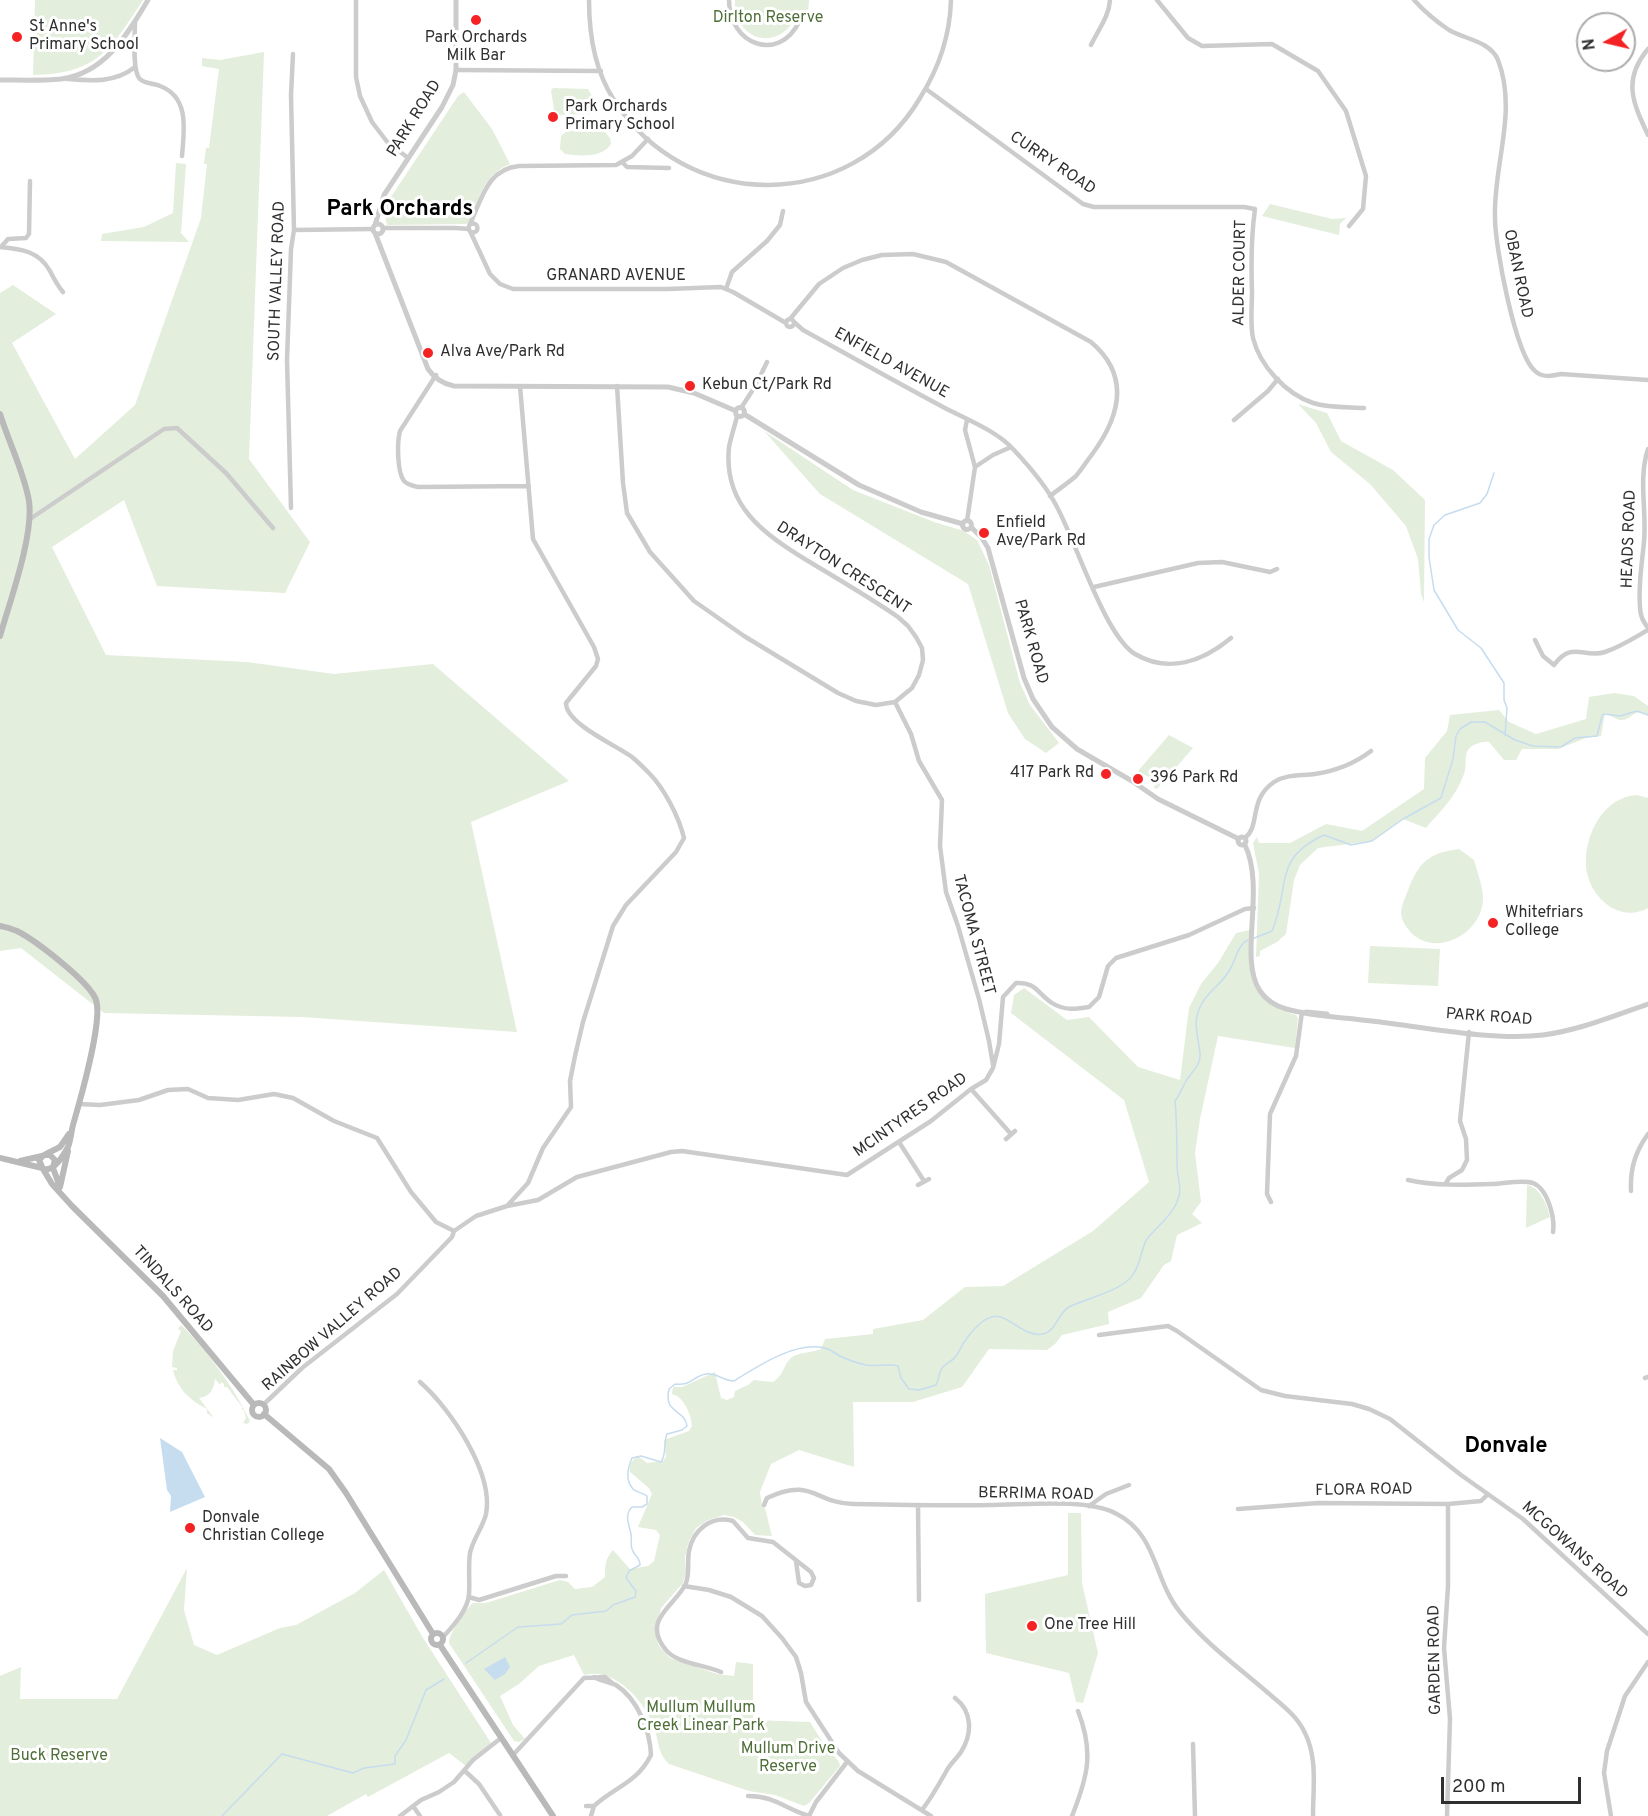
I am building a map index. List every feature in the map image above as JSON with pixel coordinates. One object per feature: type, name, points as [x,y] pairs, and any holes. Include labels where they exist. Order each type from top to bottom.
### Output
[{"type":"main road","points":[[0,414],[26,488],[30,519],[0,636]]},
{"type":"main road","points":[[0,926],[17,931],[40,945],[81,980],[95,996],[97,1018],[60,1187]]},
{"type":"main road","points":[[17,1162],[54,1151],[62,1146],[72,1130]]},
{"type":"main road","points":[[0,1158],[47,1170],[53,1167],[69,1144]]},
{"type":"main road","points":[[43,1168],[39,1160],[45,1155],[50,1155],[54,1159],[53,1167]]},
{"type":"main road","name":"TINDALS ROAD","points":[[53,1167],[65,1198]]},
{"type":"main road","name":"TINDALS ROAD","points":[[43,1168],[50,1182],[163,1296],[254,1405]]},
{"type":"main road","points":[[260,1403],[263,1405],[264,1414],[254,1415],[252,1411],[254,1405],[260,1403]]},
{"type":"main road","points":[[264,1414],[329,1468],[433,1634]]},
{"type":"main road","points":[[433,1634],[438,1633],[443,1637],[440,1645]]},
{"type":"main road","points":[[433,1634],[430,1640],[436,1646],[440,1645]]},
{"type":"main road","points":[[440,1645],[553,1816]]},
{"type":"street","points":[[61,79],[81,73],[98,64],[122,41],[148,0]]},
{"type":"street","points":[[356,0],[356,77],[360,96],[372,122],[388,143],[407,158]]},
{"type":"street","name":"PARK ROAD","points":[[378,228],[379,211],[384,195],[446,100],[453,85],[456,70],[456,0]]},
{"type":"street","points":[[589,0],[592,40],[601,71],[613,99],[635,127],[681,163],[707,174],[727,180],[783,186],[810,182],[841,171],[878,148],[901,125],[926,89],[944,46],[951,0]]},
{"type":"street","points":[[729,0],[729,12],[733,25],[744,37],[753,42],[766,44],[779,42],[790,35],[799,22]]},
{"type":"street","points":[[1090,45],[1105,18],[1110,0]]},
{"type":"street","points":[[1157,0],[1188,38],[1202,46],[1272,44],[1318,71],[1346,111],[1366,176],[1363,209],[1349,226]]},
{"type":"street","name":"OBAN ROAD","points":[[1414,0],[1449,30],[1488,48],[1497,57],[1504,81],[1506,128],[1497,171],[1494,217],[1496,237],[1518,333],[1530,366],[1536,373],[1548,376],[1561,374],[1648,380]]},
{"type":"street","points":[[135,22],[135,67],[138,77],[142,81],[166,88],[181,105],[184,116],[182,156]]},
{"type":"street","points":[[1648,49],[1636,69],[1632,92],[1634,103],[1648,135]]},
{"type":"street","name":"SOUTH VALLEY ROAD","points":[[291,508],[287,360],[291,249],[294,230],[292,54]]},
{"type":"street","points":[[0,80],[109,80],[125,75],[135,67]]},
{"type":"street","points":[[456,70],[601,71]]},
{"type":"street","name":"CURRY ROAD","points":[[926,89],[1083,204],[1094,207],[1244,207],[1255,209]]},
{"type":"street","points":[[294,230],[471,228],[488,184],[497,174],[509,168],[608,166],[632,156],[648,139]]},
{"type":"street","points":[[622,162],[627,167],[669,168]]},
{"type":"street","points":[[0,247],[8,239],[26,238],[29,234],[30,181]]},
{"type":"street","name":"ALDER COURT","points":[[1255,209],[1251,239],[1252,335],[1258,352],[1266,366],[1293,392],[1326,406],[1364,408]]},
{"type":"street","points":[[726,289],[734,270],[760,248],[780,225],[783,212]]},
{"type":"street","points":[[378,228],[382,250],[428,369],[451,386],[676,388],[740,412],[859,485],[921,512],[965,522],[975,467],[968,438],[969,421]]},
{"type":"street","name":"GRANARD AVENUE","points":[[471,228],[483,263],[490,274],[500,284],[513,289],[668,290],[712,287],[726,289],[790,322]]},
{"type":"street","points":[[0,247],[31,251],[43,260],[55,283],[63,292]]},
{"type":"street","points":[[790,322],[819,284],[843,268],[882,255],[913,254],[946,262],[1091,342],[1104,355],[1113,370],[1118,391],[1117,407],[1106,435],[1079,472],[1050,496]]},
{"type":"street","name":"ENFIELD AVENUE","points":[[790,322],[969,421],[1011,447],[1058,507],[1112,628],[1122,644],[1136,655],[1152,662],[1173,664],[1189,662],[1214,651],[1231,638]]},
{"type":"street","name":"DRAYTON CRESCENT","points":[[767,362],[740,412],[730,445],[730,472],[737,496],[755,522],[775,540],[898,617],[908,626],[922,648],[923,660],[912,688],[895,702]]},
{"type":"street","points":[[436,376],[400,431],[398,441],[400,471],[403,480],[418,487],[529,486],[520,386]]},
{"type":"street","points":[[1234,420],[1268,391],[1278,379]]},
{"type":"street","points":[[617,386],[627,513],[643,542],[670,576],[706,611],[838,693],[870,704],[895,702]]},
{"type":"street","points":[[30,519],[164,429],[177,428],[226,473],[273,528]]},
{"type":"street","points":[[975,467],[1011,447]]},
{"type":"street","name":"HEADS ROAD","points":[[1648,449],[1644,470],[1646,541],[1642,557],[1639,605],[1641,618],[1648,629]]},
{"type":"street","name":"RAINBOW VALLEY ROAD","points":[[263,1405],[302,1368],[398,1294],[452,1237],[454,1231],[476,1216],[507,1206],[528,1183],[543,1148],[571,1107],[570,1081],[575,1056],[583,1022],[613,926],[626,906],[676,852],[684,838],[673,809],[651,775],[632,757],[581,724],[568,712],[566,703],[596,666],[598,659],[594,647],[533,539],[529,486]]},
{"type":"street","name":"PARK ROAD","points":[[965,522],[971,523],[971,527],[988,548],[1024,678],[1033,699],[1052,727],[1077,749],[1158,799],[1243,841],[1250,855],[1254,872],[1251,958],[1254,978],[1266,999],[1280,1007],[1302,1012],[1319,1012],[1346,1018],[1511,1036],[1542,1035],[1583,1027],[1648,1006]]},
{"type":"street","points":[[1094,588],[1198,563],[1222,562],[1270,572],[1277,569]]},
{"type":"street","points":[[1535,640],[1543,656],[1554,665],[1564,653],[1574,651],[1603,653],[1648,629]]},
{"type":"street","name":"TACOMA STREET","points":[[895,702],[911,734],[919,761],[942,800],[940,846],[946,892],[958,926],[989,1041],[993,1068]]},
{"type":"street","points":[[1243,841],[1252,829],[1256,805],[1263,792],[1274,782],[1284,777],[1320,773],[1346,766],[1371,751]]},
{"type":"street","points":[[993,1068],[999,1044],[1003,997],[1016,983],[1027,983],[1039,990],[1053,1004],[1068,1010],[1089,1007],[1099,997],[1108,966],[1116,958],[1189,935],[1245,909],[1254,908]]},
{"type":"street","points":[[1271,1202],[1267,1194],[1270,1114],[1296,1056],[1302,1012]]},
{"type":"street","points":[[1446,1183],[1449,1178],[1462,1170],[1467,1160],[1466,1138],[1460,1121],[1469,1032]]},
{"type":"street","points":[[989,1041],[999,1044]]},
{"type":"street","name":"MCINTYRES ROAD","points":[[507,1206],[538,1200],[577,1177],[671,1152],[682,1151],[847,1175],[931,1121],[970,1089],[986,1080],[993,1068]]},
{"type":"street","points":[[79,1104],[100,1105],[140,1100],[168,1090],[188,1089],[208,1098],[238,1100],[274,1094],[293,1098],[334,1121],[377,1138],[411,1192],[436,1222],[454,1231]]},
{"type":"street","points":[[970,1089],[1013,1132],[1006,1139]]},
{"type":"street","points":[[1630,1191],[1633,1161],[1648,1134]]},
{"type":"street","points":[[899,1142],[926,1180],[918,1185]]},
{"type":"street","points":[[1408,1180],[1446,1183],[1526,1182],[1535,1184],[1542,1190],[1553,1215],[1553,1232]]},
{"type":"street","name":"MCGOWANS ROAD","points":[[1099,1335],[1164,1326],[1173,1328],[1261,1390],[1285,1396],[1352,1404],[1381,1414],[1523,1519],[1648,1634]]},
{"type":"street","points":[[420,1382],[449,1413],[481,1470],[487,1489],[486,1515],[470,1552],[469,1597],[458,1619],[443,1637]]},
{"type":"street","points":[[1089,1506],[1106,1494],[1129,1485]]},
{"type":"street","name":"BERRIMA ROAD","points":[[764,1505],[765,1496],[795,1489],[808,1490],[845,1504],[1089,1506],[1114,1512],[1138,1530],[1150,1547],[1164,1586],[1180,1612],[1299,1723],[1311,1749],[1314,1816]]},
{"type":"street","name":"FLORA ROAD","points":[[1238,1509],[1318,1503],[1448,1504],[1478,1501],[1484,1499],[1487,1494]]},
{"type":"street","name":"GARDEN ROAD","points":[[1447,1816],[1449,1719],[1444,1648],[1448,1586],[1448,1504]]},
{"type":"street","points":[[918,1505],[919,1600]]},
{"type":"street","points":[[721,1663],[719,1671],[676,1658],[666,1651],[659,1640],[658,1628],[661,1615],[684,1586],[691,1543],[699,1529],[715,1520],[732,1521],[748,1538],[773,1542],[813,1575],[811,1585],[805,1586],[799,1583],[796,1561]]},
{"type":"street","points":[[469,1597],[479,1600],[556,1576],[566,1576]]},
{"type":"street","points":[[684,1586],[709,1590],[731,1598],[752,1609],[773,1627],[796,1657],[801,1673],[803,1694],[810,1710],[847,1762],[893,1794],[931,1816]]},
{"type":"street","points":[[1611,1816],[1605,1773],[1607,1750],[1625,1696],[1648,1662]]},
{"type":"street","points":[[513,1755],[584,1678],[594,1677],[605,1683],[614,1684],[626,1694],[641,1715],[647,1728],[651,1755],[639,1774],[594,1806],[591,1816]]},
{"type":"street","points":[[922,1810],[967,1739],[968,1714],[963,1704],[955,1698]]},
{"type":"street","points":[[1072,1816],[1082,1790],[1088,1764],[1087,1738],[1078,1711]]},
{"type":"street","points":[[400,1816],[454,1782],[485,1749],[501,1738]]},
{"type":"street","points":[[1193,1744],[1195,1816]]},
{"type":"street","points":[[748,1796],[771,1798],[794,1811],[809,1816],[816,1802],[847,1762]]},
{"type":"street","points":[[465,1771],[479,1784],[500,1815]]},
{"type":"street","points":[[413,1806],[420,1816]]},
{"type":"street","points":[[586,1806],[594,1806]]},
{"type":"green space","points":[[35,0],[143,0],[121,32],[100,56],[73,70],[33,75]]},
{"type":"green space","name":"Dirlton Reserve","points":[[735,0],[809,0],[808,14],[798,11],[791,24],[782,33],[772,38],[761,38],[751,34],[742,26],[737,15]]},
{"type":"green space","points":[[264,52],[249,459],[310,542],[285,593],[157,586],[124,500],[52,547],[106,655],[247,662],[334,674],[433,664],[569,781],[471,822],[517,1032],[302,1017],[104,1013],[21,948],[0,951],[0,293],[13,285],[56,314],[12,343],[75,459],[135,405],[201,218],[207,164],[204,164],[206,148],[209,148],[219,69],[202,66],[202,58],[220,60]]},
{"type":"green space","points":[[553,88],[588,89],[599,109],[591,114],[555,115],[551,91]]},
{"type":"green space","points":[[464,92],[492,129],[510,164],[501,168],[489,180],[467,224],[387,225],[385,216],[387,203],[458,96]]},
{"type":"green space","points":[[567,131],[605,132],[611,144],[603,152],[597,154],[565,154],[560,149],[561,136]]},
{"type":"green space","points":[[176,163],[186,164],[181,233],[189,242],[101,241],[102,234],[144,227],[173,213]]},
{"type":"green space","points":[[1270,204],[1332,219],[1346,218],[1340,224],[1339,235],[1262,216]]},
{"type":"green space","points":[[1298,404],[1327,413],[1341,441],[1393,470],[1425,500],[1424,602],[1421,594],[1418,559],[1406,526],[1370,484],[1331,452],[1316,423]]},
{"type":"green space","points":[[764,431],[853,490],[934,522],[964,531],[977,540],[989,565],[1020,683],[1030,705],[1059,743],[1046,753],[1025,739],[1008,713],[968,584],[820,494]]},
{"type":"green space","points":[[1614,693],[1634,696],[1648,706],[1648,716],[1636,713],[1620,720],[1605,713],[1601,736],[1586,738],[1558,749],[1522,749],[1516,760],[1504,760],[1489,742],[1478,743],[1467,752],[1465,771],[1457,790],[1426,828],[1403,819],[1372,841],[1318,848],[1300,865],[1294,880],[1286,934],[1260,951],[1260,956],[1256,957],[1259,874],[1253,843],[1257,837],[1259,843],[1290,843],[1326,824],[1362,831],[1424,789],[1425,758],[1447,731],[1450,715],[1499,710],[1509,722],[1536,734],[1586,719],[1589,697]]},
{"type":"green space","points":[[1169,735],[1193,748],[1157,789],[1154,788],[1156,781],[1138,771]]},
{"type":"green space","points":[[1637,795],[1648,798],[1648,908],[1626,913],[1607,905],[1599,897],[1588,878],[1586,855],[1592,831],[1605,810],[1625,797]]},
{"type":"green space","points":[[1459,849],[1474,860],[1483,896],[1481,910],[1476,922],[1466,932],[1443,943],[1430,943],[1418,938],[1407,927],[1401,914],[1402,906],[1414,877],[1428,859],[1434,855]]},
{"type":"green space","name":"Mullum Mullum Creek Linear Park","points":[[1250,930],[1249,960],[1254,984],[1259,994],[1268,1002],[1298,1018],[1295,1048],[1218,1036],[1195,1153],[1201,1202],[1192,1214],[1202,1223],[1177,1235],[1171,1261],[1164,1265],[1141,1298],[1108,1312],[1109,1324],[1062,1335],[1047,1350],[989,1349],[962,1387],[913,1402],[853,1402],[854,1467],[799,1450],[771,1464],[760,1492],[772,1536],[755,1535],[743,1522],[724,1515],[708,1520],[696,1528],[689,1541],[685,1556],[686,1572],[683,1583],[661,1608],[656,1627],[659,1646],[670,1658],[717,1674],[734,1676],[736,1662],[753,1664],[753,1720],[810,1722],[840,1766],[809,1803],[804,1806],[775,1795],[749,1791],[669,1764],[661,1752],[651,1719],[637,1698],[628,1689],[607,1676],[584,1675],[574,1655],[539,1666],[519,1684],[500,1696],[513,1725],[525,1739],[519,1742],[514,1741],[449,1643],[452,1634],[462,1616],[473,1603],[486,1603],[560,1580],[568,1582],[575,1589],[592,1587],[605,1577],[608,1556],[613,1550],[630,1569],[648,1566],[654,1561],[660,1535],[656,1530],[638,1527],[652,1494],[649,1488],[630,1472],[630,1467],[632,1461],[638,1456],[647,1463],[663,1461],[666,1457],[664,1440],[689,1431],[692,1426],[686,1407],[672,1394],[673,1387],[682,1387],[715,1372],[721,1398],[727,1400],[734,1397],[735,1391],[754,1380],[773,1382],[780,1376],[791,1358],[821,1349],[825,1339],[873,1334],[873,1329],[923,1320],[965,1287],[1003,1286],[1093,1231],[1149,1182],[1124,1100],[1011,1013],[1014,995],[1024,988],[1067,1020],[1089,1017],[1138,1067],[1180,1080],[1189,1008],[1201,984],[1218,963],[1236,933]]},
{"type":"green space","points":[[1370,946],[1440,949],[1438,986],[1368,983]]},
{"type":"green space","points":[[1527,1185],[1540,1193],[1550,1217],[1526,1228]]},
{"type":"green space","points":[[181,1325],[201,1346],[228,1383],[244,1409],[250,1421],[247,1424],[243,1423],[246,1418],[244,1410],[241,1409],[243,1408],[221,1382],[220,1385],[215,1379],[211,1392],[199,1398],[214,1418],[207,1413],[207,1409],[181,1389],[173,1370],[177,1368],[172,1367],[173,1351]]},
{"type":"green space","points":[[1068,1513],[1081,1513],[1082,1583],[1098,1653],[1083,1703],[1076,1702],[1069,1673],[986,1653],[985,1594],[1068,1575]]},
{"type":"green space","name":"Buck Reserve","points":[[187,1568],[184,1610],[194,1645],[217,1655],[280,1628],[296,1625],[355,1593],[384,1570],[423,1638],[491,1743],[466,1766],[449,1753],[368,1797],[366,1794],[327,1816],[0,1816],[0,1676],[21,1667],[20,1699],[117,1699]]},
{"type":"water","points":[[160,1438],[182,1452],[205,1497],[170,1512],[171,1496],[167,1490]]},
{"type":"water","points":[[505,1657],[510,1667],[505,1674],[495,1680],[484,1669]]},
{"type":"waterway","points":[[1494,473],[1487,494],[1480,503],[1445,515],[1434,525],[1429,539],[1429,557],[1434,590],[1458,630],[1481,648],[1504,683],[1504,700],[1507,708],[1505,735]]},
{"type":"waterway","points":[[1252,939],[1272,931],[1290,864],[1308,844],[1324,835],[1351,845],[1372,841],[1403,819],[1441,798],[1453,759],[1456,736],[1460,729],[1471,722],[1485,722],[1515,740],[1533,746],[1561,747],[1575,738],[1597,736],[1604,714],[1620,716],[1637,711],[1648,715]]},
{"type":"waterway","points":[[466,1663],[518,1627],[561,1624],[572,1615],[606,1611],[613,1605],[635,1597],[636,1591],[626,1578],[629,1571],[640,1565],[631,1547],[628,1516],[632,1507],[642,1507],[647,1504],[647,1496],[634,1490],[630,1485],[628,1469],[632,1458],[641,1456],[661,1462],[667,1434],[682,1430],[687,1426],[669,1403],[669,1389],[675,1384],[685,1384],[709,1374],[734,1381],[791,1351],[816,1347],[828,1349],[846,1359],[866,1365],[898,1366],[901,1378],[909,1389],[919,1390],[936,1385],[942,1368],[955,1358],[970,1334],[984,1320],[995,1316],[1001,1317],[1026,1331],[1043,1334],[1051,1329],[1067,1309],[1115,1289],[1129,1279],[1136,1269],[1147,1239],[1170,1214],[1178,1198],[1180,1189],[1177,1171],[1175,1101],[1199,1061],[1196,1025],[1199,1008],[1225,977],[1241,946],[1248,940]]},
{"type":"waterway","points":[[222,1816],[282,1754],[353,1773],[364,1768],[395,1764],[395,1756],[406,1740],[426,1690],[444,1679]]},
{"type":"place","name":"Park Orchards Milk Bar","points":[[476,20]]},
{"type":"place","name":"St Anne's Primary School","points":[[17,37]]},
{"type":"place","name":"Park Orchards Primary School","points":[[553,117]]},
{"type":"place","name":"Alva Ave/Park Rd","points":[[428,353]]},
{"type":"place","name":"Kebun Ct/Park Rd","points":[[690,386]]},
{"type":"place","name":"Enfield Ave/Park Rd","points":[[984,533]]},
{"type":"place","name":"417 Park Rd","points":[[1106,774]]},
{"type":"place","name":"396 Park Rd","points":[[1138,779]]},
{"type":"place","name":"Whitefriars College","points":[[1493,923]]},
{"type":"place","name":"Donvale Christian College","points":[[190,1528]]},
{"type":"place","name":"One Tree Hill","points":[[1032,1626]]},
{"type":"district","name":"Park Orchards","points":[[400,211]]},
{"type":"district","name":"Donvale","points":[[1506,1448]]},
{"type":"park label","name":"Mullum Drive Reserve","points":[[788,1759]]}]
